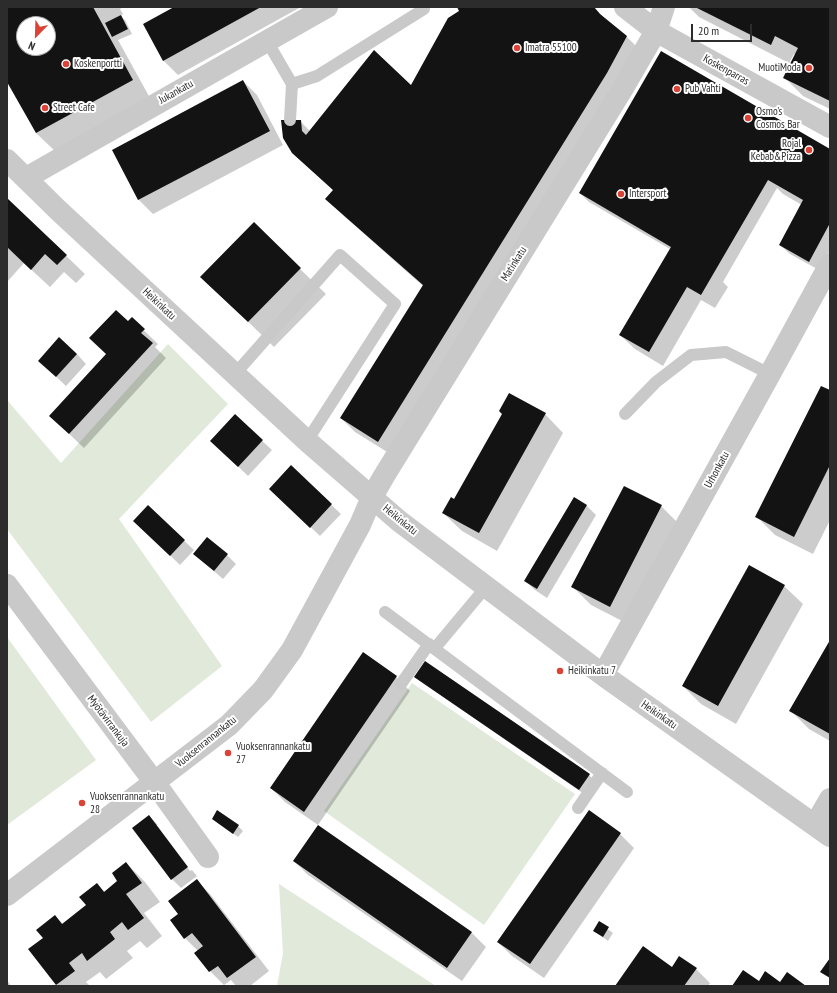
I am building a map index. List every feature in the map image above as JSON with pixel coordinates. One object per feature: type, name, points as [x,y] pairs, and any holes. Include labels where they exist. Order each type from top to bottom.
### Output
[{"type":"street","name":"Jukankatu","points":[[26,178],[327,7]]},
{"type":"street","name":"Koskenparras","points":[[625,7],[656,32],[830,128]]},
{"type":"street","name":"Matinkatu","points":[[372,497],[623,88],[656,32],[664,7]]},
{"type":"street","name":"Heikinkatu","points":[[7,160],[58,210],[307,441],[399,521],[603,675],[823,831]]},
{"type":"street","name":"Urhonkatu","points":[[603,675],[830,264]]},
{"type":"street","name":"Vuoksenrannankatu","points":[[7,895],[229,725],[263,690],[292,650],[360,525],[372,497]]},
{"type":"street","name":"Myötävirrankuja","points":[[7,586],[155,783],[208,857]]},
{"type":"street","points":[[823,831],[830,799]]},
{"type":"lane","points":[[292,84],[317,76],[424,9]]},
{"type":"lane","points":[[267,41],[292,84],[290,120]]},
{"type":"lane","points":[[235,374],[340,255],[395,304],[307,441]]},
{"type":"lane","points":[[625,414],[656,382],[691,355],[726,352],[770,374]]},
{"type":"lane","points":[[401,684],[432,646],[486,587]]},
{"type":"lane","points":[[385,612],[627,792]]},
{"type":"lane","points":[[578,808],[602,773]]},
{"type":"green space","points":[[168,344],[228,404],[119,519],[222,666],[151,722],[7,529],[7,400],[61,463]]},
{"type":"green space","points":[[7,637],[96,760],[7,825]]},
{"type":"green space","points":[[412,683],[575,794],[484,925],[324,811]]},
{"type":"green space","points":[[279,884],[436,986],[277,986],[283,953]]},
{"type":"building","name":"Koskenportti","points":[[7,7],[93,7],[133,80],[36,133],[7,82]]},
{"type":"building","points":[[174,7],[261,7],[163,61],[143,24]]},
{"type":"building","points":[[457,7],[594,7],[600,14],[627,36],[607,73],[378,442],[340,418],[423,285],[325,199],[333,190],[292,153],[283,138],[281,120],[301,120],[302,131],[306,135],[374,50],[411,85],[448,18],[459,11]]},
{"type":"building","points":[[695,7],[830,7],[830,101],[783,78],[798,48],[775,36],[771,45]]},
{"type":"building","points":[[121,15],[128,29],[112,37],[105,23]]},
{"type":"building","points":[[661,51],[830,149],[830,223],[809,262],[779,245],[803,200],[768,180],[701,295],[687,287],[649,352],[619,335],[671,247],[579,193]]},
{"type":"building","points":[[243,80],[270,131],[138,200],[112,150]]},
{"type":"building","points":[[7,198],[67,255],[57,265],[45,254],[31,270],[7,247]]},
{"type":"building","points":[[254,222],[301,268],[248,322],[200,277]]},
{"type":"building","points":[[116,310],[128,321],[132,317],[145,329],[141,333],[153,343],[69,434],[49,416],[106,354],[89,338]]},
{"type":"building","points":[[59,337],[77,354],[56,377],[38,361]]},
{"type":"building","points":[[821,386],[830,390],[830,465],[794,537],[755,517]]},
{"type":"building","points":[[509,393],[546,413],[479,533],[442,513],[451,497],[454,499],[502,414],[499,411]]},
{"type":"building","points":[[235,414],[263,440],[238,467],[210,441]]},
{"type":"building","points":[[291,465],[332,504],[310,528],[269,489]]},
{"type":"building","points":[[624,486],[662,505],[610,607],[571,587]]},
{"type":"building","points":[[574,497],[587,505],[537,589],[524,581]]},
{"type":"building","points":[[148,505],[185,540],[170,556],[133,521]]},
{"type":"building","points":[[207,537],[228,554],[214,571],[193,554]]},
{"type":"building","points":[[749,565],[785,585],[718,706],[682,686]]},
{"type":"building","points":[[830,640],[830,734],[789,711]]},
{"type":"building","points":[[363,652],[397,676],[304,812],[270,788]]},
{"type":"building","points":[[425,661],[590,774],[579,790],[414,677]]},
{"type":"building","points":[[217,810],[239,825],[233,834],[212,819]]},
{"type":"building","points":[[589,810],[621,833],[530,964],[497,942]]},
{"type":"building","points":[[149,815],[188,867],[171,880],[132,828]]},
{"type":"building","points":[[318,825],[472,932],[447,968],[293,861]]},
{"type":"building","points":[[126,862],[142,883],[126,894],[144,918],[128,930],[122,922],[110,932],[115,939],[87,961],[82,953],[69,963],[75,971],[56,985],[28,949],[43,938],[36,930],[55,915],[62,924],[86,905],[79,897],[97,883],[104,892],[117,881],[112,873]]},
{"type":"building","points":[[197,879],[256,957],[227,978],[218,966],[209,972],[194,953],[203,946],[192,933],[184,939],[170,920],[178,914],[168,901]]},
{"type":"building","points":[[599,921],[609,927],[603,937],[593,931]]},
{"type":"building","points":[[643,946],[672,967],[679,956],[697,968],[684,986],[615,986]]},
{"type":"building","points":[[830,958],[830,978],[820,972]]},
{"type":"building","points":[[743,970],[759,981],[765,971],[780,982],[787,972],[806,986],[732,986]]},
{"type":"place","name":"Imatra 55100","points":[[517,48]]},
{"type":"place","name":"Koskenportti","points":[[66,64]]},
{"type":"place","name":"MuotiModa","points":[[809,68]]},
{"type":"place","name":"Pub Vahti","points":[[677,89]]},
{"type":"place","name":"Street Cafe","points":[[45,108]]},
{"type":"place","name":"Osmo's Cosmos Bar","points":[[748,118]]},
{"type":"place","name":"Rojal Kebab&Pizza","points":[[809,150]]},
{"type":"place","name":"Intersport","points":[[621,194]]},
{"type":"place","name":"Heikinkatu 7","points":[[560,671]]},
{"type":"place","name":"Vuoksenrannankatu 27","points":[[228,753]]},
{"type":"place","name":"Vuoksenrannankatu 28","points":[[82,803]]}]
